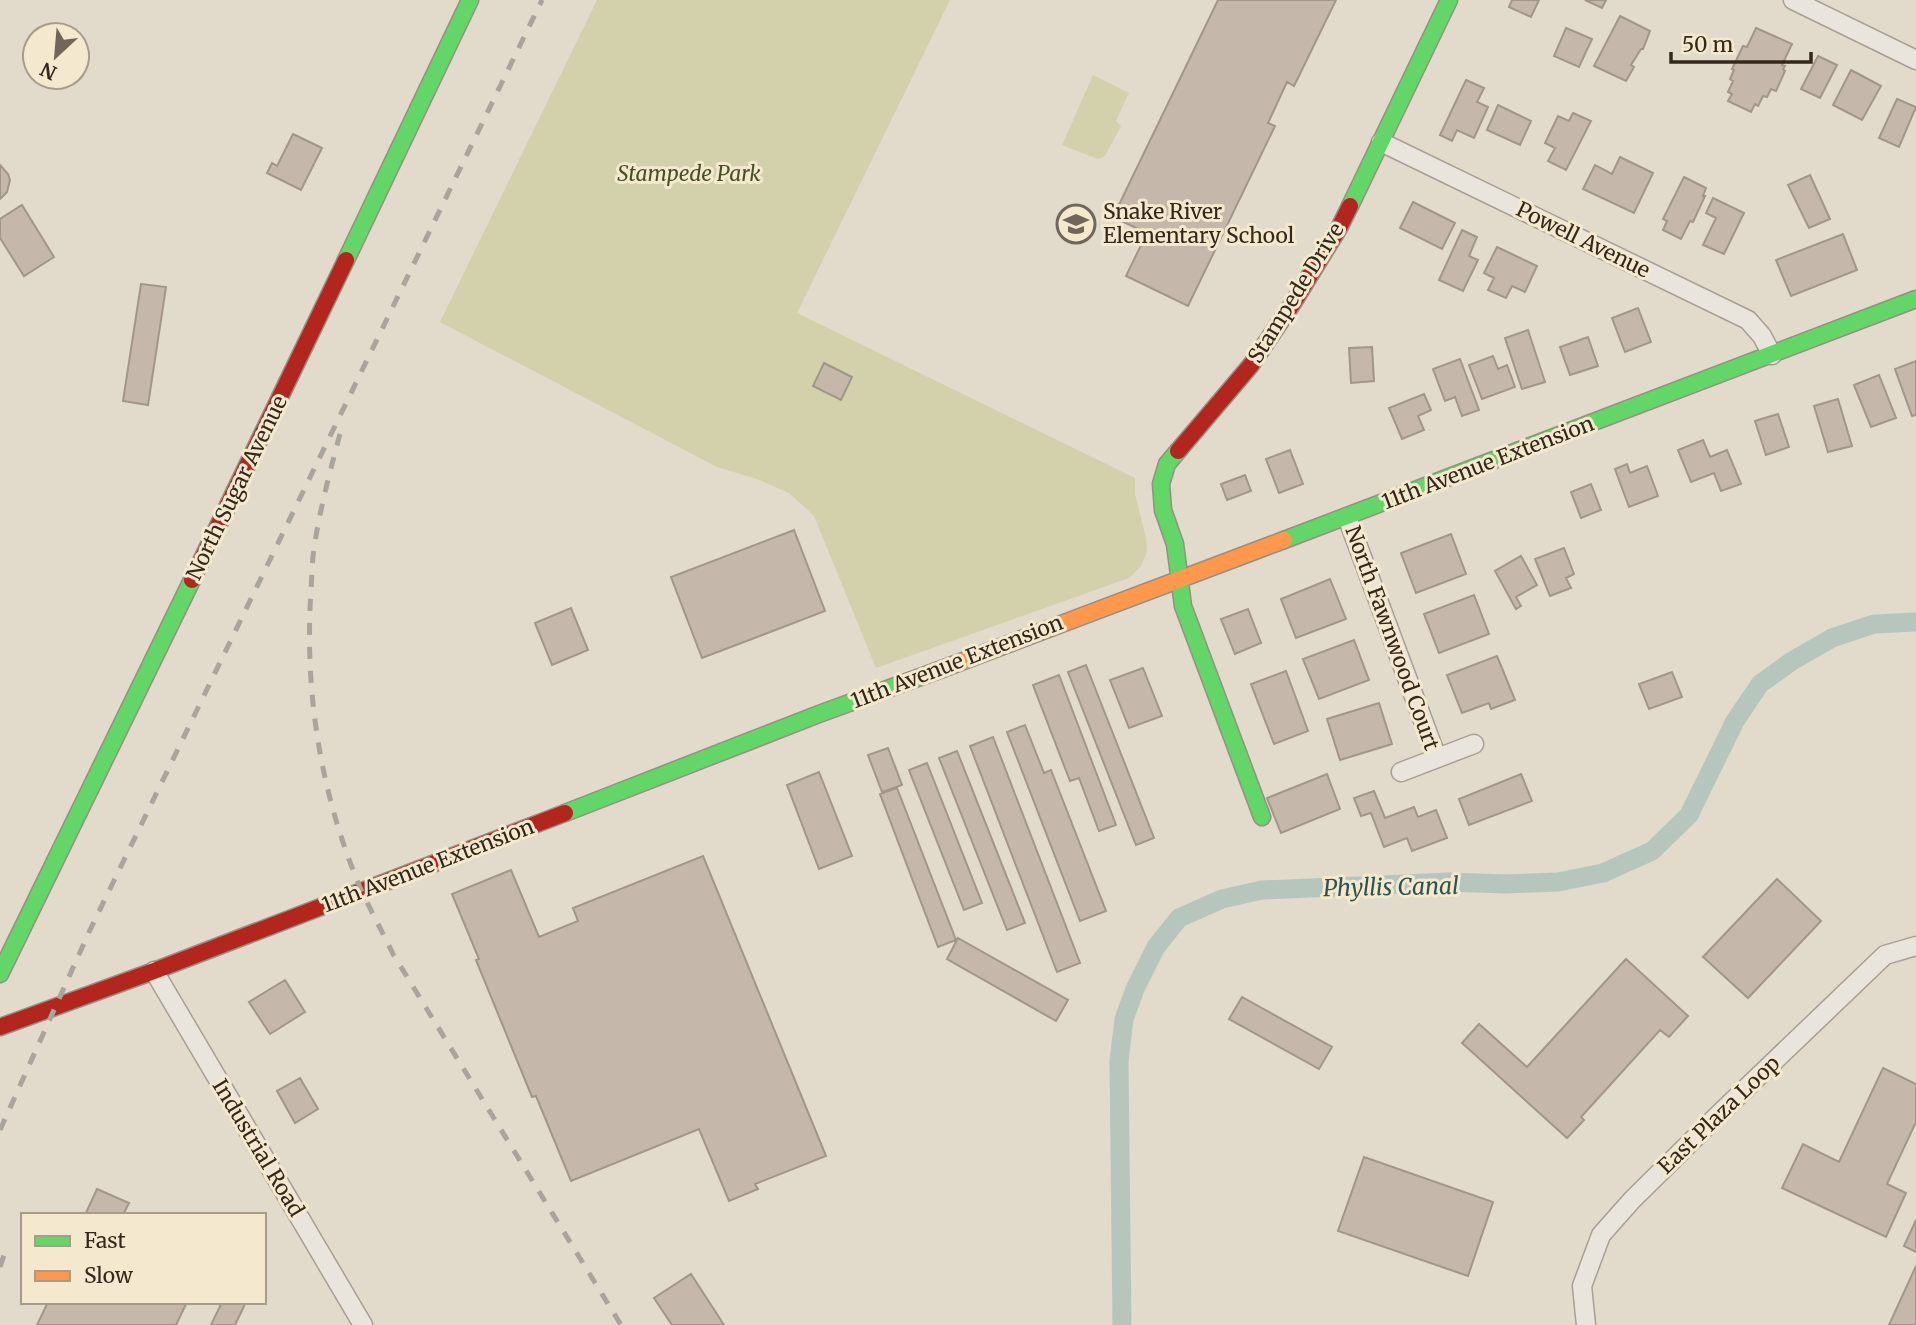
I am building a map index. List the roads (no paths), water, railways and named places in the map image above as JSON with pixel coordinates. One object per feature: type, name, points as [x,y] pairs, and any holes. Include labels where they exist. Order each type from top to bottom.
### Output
[{"type":"street","name":"North Sugar Avenue","points":[[0,974],[227,509],[470,0]]},
{"type":"street","name":"Stampede Drive","points":[[1262,817],[1184,606],[1175,544],[1163,510],[1161,484],[1167,464],[1251,365],[1339,228],[1449,0]]},
{"type":"street","points":[[1793,0],[1916,60]]},
{"type":"street","name":"Powell Avenue","points":[[1381,142],[1748,320],[1762,336],[1772,355]]},
{"type":"street","name":"11th Avenue Extension","points":[[0,1027],[154,971],[806,719],[1347,517],[1916,299]]},
{"type":"street","name":"North Fawnwood Court","points":[[1347,517],[1437,758]]},
{"type":"street","name":"North Fawnwood Court","points":[[1401,772],[1474,744]]},
{"type":"street","name":"East Plaza Loop","points":[[1586,1325],[1582,1286],[1601,1235],[1716,1116],[1885,955],[1916,946]]},
{"type":"street","name":"Industrial Road","points":[[154,971],[363,1325]]},
{"type":"waterway","name":"Phyllis Canal","points":[[1122,1325],[1119,1061],[1124,1019],[1135,989],[1156,947],[1179,918],[1222,899],[1262,890],[1449,882],[1558,882],[1603,873],[1652,851],[1689,815],[1735,721],[1760,684],[1792,661],[1832,638],[1874,624],[1916,622]]},
{"type":"railway","points":[[0,1130],[90,930],[542,0]]},
{"type":"railway","points":[[340,434],[314,548],[310,629],[310,667],[318,744],[336,819],[362,892],[393,954],[621,1325]]},
{"type":"railway","points":[[0,1267],[6,1249]]},
{"type":"place","name":"Snake River Elementary School","points":[[1076,224]]},
{"type":"park label","name":"Stampede Park","points":[[689,174]]}]
